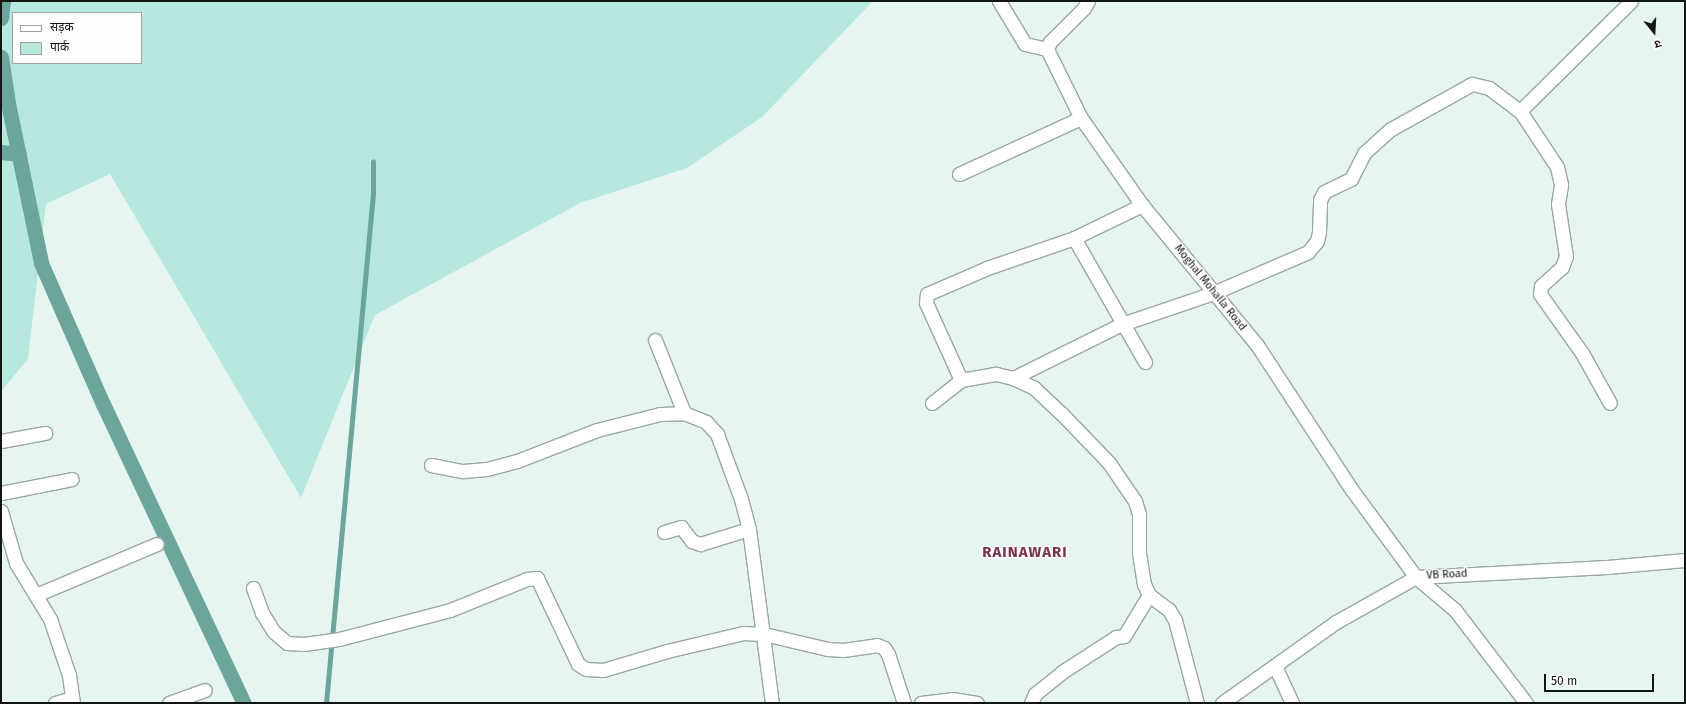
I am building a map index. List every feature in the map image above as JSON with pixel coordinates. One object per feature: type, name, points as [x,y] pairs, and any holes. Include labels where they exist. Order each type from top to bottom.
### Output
[{"type":"street","points":[[999,1],[1026,44],[1047,49],[1050,42],[1084,8],[1088,1]]},
{"type":"street","points":[[1520,111],[1631,1]]},
{"type":"street","name":"Moghal Mohalla Road","points":[[1047,49],[1081,118],[1142,205],[1257,345],[1352,490],[1416,576],[1455,610],[1526,703]]},
{"type":"street","points":[[1013,378],[1122,324],[1213,293],[1308,252],[1316,241],[1319,232],[1321,196],[1351,179],[1364,153],[1391,129],[1472,84],[1482,85],[1520,111],[1557,167],[1561,185],[1558,204],[1566,256],[1562,267],[1541,286],[1540,294],[1578,347],[1610,403]]},
{"type":"street","points":[[959,174],[1081,118]]},
{"type":"street","points":[[961,380],[926,303],[927,294],[987,268],[1074,238],[1142,205]]},
{"type":"street","points":[[1074,238],[1144,362]]},
{"type":"street","points":[[654,340],[684,413]]},
{"type":"street","points":[[932,403],[961,380],[996,374],[1013,378],[1034,388],[1062,414],[1109,463],[1129,491],[1139,514],[1139,553],[1144,584],[1149,595],[1169,610],[1175,620],[1184,645],[1197,703]]},
{"type":"street","points":[[431,465],[463,471],[488,469],[632,419],[684,413],[706,422],[717,434],[741,499],[749,529],[772,703]]},
{"type":"street","points":[[1,440],[45,433]]},
{"type":"street","points":[[1,492],[72,479]]},
{"type":"street","points":[[1,512],[16,563],[50,620],[69,675],[73,701],[55,703]]},
{"type":"street","points":[[664,532],[681,527],[692,542],[700,544],[749,529]]},
{"type":"street","points":[[36,595],[157,544]]},
{"type":"street","name":"VB Road","points":[[1222,703],[1336,622],[1416,576],[1607,567],[1685,560]]},
{"type":"street","points":[[253,588],[262,613],[274,632],[287,643],[304,644],[339,639],[450,610],[534,578],[541,581],[578,664],[586,669],[602,670],[713,639],[743,633],[764,634],[828,649],[843,650],[877,645],[884,648],[904,703]]},
{"type":"street","points":[[1031,703],[1035,694],[1062,672],[1116,637],[1124,636],[1149,595]]},
{"type":"street","points":[[1275,666],[1292,703]]},
{"type":"street","points":[[169,703],[205,690]]},
{"type":"street","points":[[921,703],[952,699],[977,703]]},
{"type":"green space","points":[[1,1],[873,1],[762,117],[687,168],[580,203],[375,315],[301,498],[110,174],[46,204],[28,359],[1,391]]},
{"type":"waterway","points":[[1,18],[3,1]]},
{"type":"waterway","points":[[1,57],[8,103],[41,263],[103,404],[244,703]]},
{"type":"waterway","points":[[1,152],[19,154]]},
{"type":"waterway","points":[[326,703],[373,193],[373,162]]},
{"type":"district","name":"RAINAWARI","points":[[1025,553]]}]
